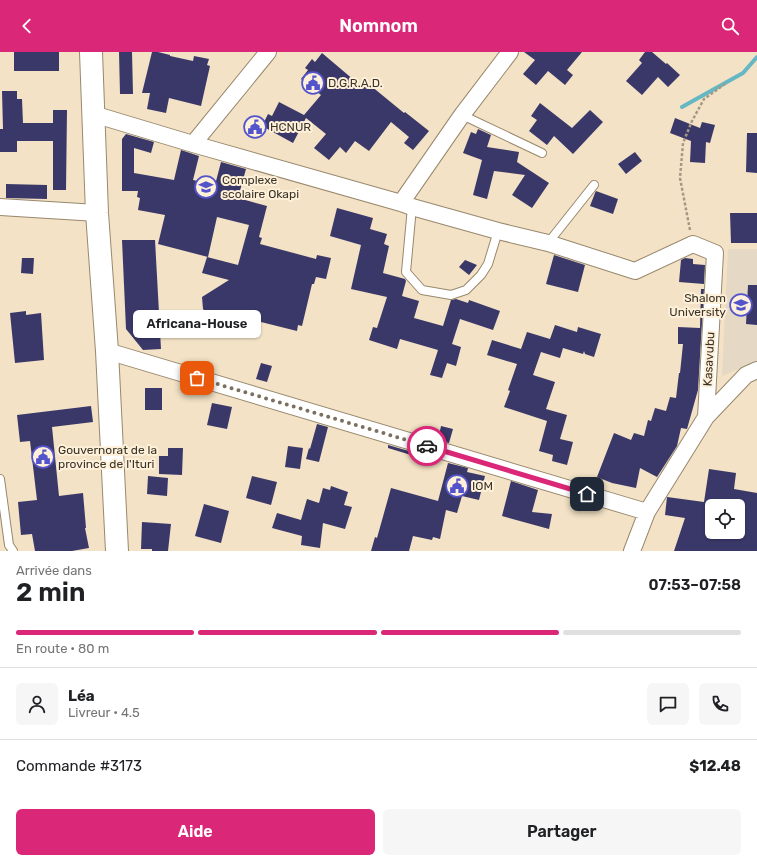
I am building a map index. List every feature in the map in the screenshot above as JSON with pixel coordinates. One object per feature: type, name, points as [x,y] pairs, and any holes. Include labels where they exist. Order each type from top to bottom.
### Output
[{"type":"street","points":[[91,52],[97,213],[107,351],[117,551]]},
{"type":"street","points":[[193,144],[268,52]]},
{"type":"street","points":[[407,205],[462,115],[510,52]]},
{"type":"street","points":[[93,114],[498,231],[641,268],[693,244]]},
{"type":"street","points":[[0,208],[97,213]]},
{"type":"street","name":"Kasavubu","points":[[693,244],[715,253],[706,417]]},
{"type":"street","points":[[107,351],[647,512]]},
{"type":"street","points":[[632,551],[647,512],[706,417],[746,375],[757,370]]},
{"type":"lane","points":[[462,115],[542,153]]},
{"type":"lane","points":[[548,243],[594,186]]},
{"type":"lane","points":[[407,205],[406,272],[422,290],[451,295],[466,290],[481,275],[488,264],[498,231]]},
{"type":"lane","points":[[0,479],[9,545],[13,551]]},
{"type":"path","points":[[693,244],[680,178],[683,143],[704,98],[725,84]]},
{"type":"shaded area","name":"Shalom University","points":[[728,249],[757,249],[757,361],[722,376]]},
{"type":"building","points":[[14,52],[59,52],[59,71],[14,71]]},
{"type":"building","points":[[119,52],[132,52],[133,94],[120,94]]},
{"type":"building","points":[[152,52],[158,52],[193,61],[194,56],[209,59],[207,65],[210,66],[201,106],[169,98],[166,113],[147,109],[150,93],[142,93]]},
{"type":"building","points":[[524,52],[582,52],[567,70],[573,75],[565,85],[548,71],[536,85],[523,74],[535,60]]},
{"type":"building","points":[[645,52],[652,52],[680,75],[668,87],[658,77],[642,95],[626,81],[642,63],[639,60]]},
{"type":"building","points":[[322,53],[361,86],[365,81],[404,113],[405,112],[429,131],[413,150],[404,143],[409,137],[391,122],[369,151],[355,141],[346,153],[340,147],[329,160],[314,148],[326,134],[306,118],[293,143],[262,126],[268,114],[272,116],[279,102],[304,115],[321,95],[301,79],[308,70],[305,68],[312,59],[315,62]]},
{"type":"building","points":[[2,91],[17,91],[17,99],[22,99],[23,123],[53,123],[53,110],[67,110],[66,190],[53,190],[53,141],[17,141],[17,152],[0,152],[0,129],[3,129]]},
{"type":"building","points":[[540,103],[572,128],[590,110],[603,122],[573,154],[554,136],[547,145],[529,131],[537,120],[531,116]]},
{"type":"building","points":[[675,118],[700,128],[702,122],[715,125],[710,143],[706,142],[705,163],[690,162],[691,141],[670,133]]},
{"type":"building","points":[[478,129],[491,135],[487,147],[519,152],[517,162],[549,183],[532,208],[512,195],[525,175],[494,171],[487,199],[473,195],[482,160],[463,153],[471,132],[476,134]]},
{"type":"building","points":[[747,133],[757,133],[757,173],[746,172]]},
{"type":"building","points":[[126,134],[154,142],[151,153],[134,148],[134,173],[174,180],[181,150],[199,156],[193,180],[215,185],[221,162],[246,169],[238,198],[267,206],[259,237],[262,238],[260,244],[316,259],[317,255],[331,258],[326,279],[316,277],[314,284],[312,284],[302,326],[298,325],[297,331],[249,319],[246,330],[226,324],[223,332],[203,326],[207,313],[203,309],[202,297],[229,280],[202,273],[207,257],[238,265],[249,225],[217,217],[208,257],[158,244],[165,215],[138,210],[140,198],[137,197],[138,191],[122,191],[122,139]]},
{"type":"building","points":[[635,152],[642,161],[626,174],[618,164]]},
{"type":"building","points":[[6,184],[47,185],[47,199],[6,198]]},
{"type":"building","points":[[596,191],[618,199],[613,214],[590,206]]},
{"type":"building","points":[[337,208],[373,218],[370,229],[387,234],[384,244],[389,246],[383,273],[405,279],[406,281],[402,296],[419,301],[414,318],[443,326],[451,300],[456,299],[468,303],[469,300],[500,311],[493,330],[460,319],[452,344],[461,347],[456,366],[447,363],[442,378],[430,375],[438,350],[400,339],[397,349],[369,340],[373,327],[377,328],[387,297],[351,289],[361,245],[330,236]]},
{"type":"building","points":[[730,213],[757,213],[757,243],[731,243]]},
{"type":"building","points":[[122,240],[155,240],[161,349],[143,350],[126,329]]},
{"type":"building","points":[[554,255],[585,265],[578,292],[546,284]]},
{"type":"building","points":[[22,258],[34,258],[33,274],[21,273]]},
{"type":"building","points":[[685,258],[693,259],[693,264],[705,265],[704,284],[679,282],[681,260]]},
{"type":"building","points":[[465,260],[477,265],[469,275],[459,267]]},
{"type":"building","points":[[748,285],[757,285],[757,325],[746,324]]},
{"type":"building","points":[[701,289],[704,289],[698,390],[687,429],[681,428],[677,446],[657,477],[640,468],[636,488],[612,483],[597,477],[614,433],[631,440],[634,433],[644,436],[648,420],[651,421],[655,408],[666,411],[670,397],[676,398],[683,344],[678,344],[678,327],[700,328]]},
{"type":"building","points":[[26,311],[26,315],[41,313],[44,360],[15,363],[10,313]]},
{"type":"building","points":[[555,325],[577,332],[578,327],[601,334],[594,357],[585,354],[584,351],[583,354],[563,348],[560,358],[541,352],[533,375],[555,382],[546,409],[567,415],[560,439],[573,442],[567,465],[552,461],[553,455],[539,451],[547,421],[504,407],[517,364],[487,355],[492,340],[521,349],[527,332],[550,339]]},
{"type":"building","points":[[261,363],[272,366],[267,382],[256,379]]},
{"type":"building","points":[[145,388],[162,388],[162,410],[145,410]]},
{"type":"building","points":[[212,403],[232,407],[227,429],[207,425]]},
{"type":"building","points":[[91,406],[93,422],[52,427],[59,496],[83,493],[85,528],[89,548],[72,551],[35,551],[32,534],[21,535],[18,502],[37,500],[30,441],[20,442],[17,415]]},
{"type":"building","points":[[317,424],[328,427],[319,462],[306,459]]},
{"type":"building","points":[[441,426],[453,429],[449,443],[438,440]]},
{"type":"building","points":[[388,445],[412,452],[411,455],[388,448]]},
{"type":"building","points":[[288,446],[303,448],[300,469],[285,467]]},
{"type":"building","points":[[168,448],[183,448],[182,475],[159,474],[159,456],[168,456]]},
{"type":"building","points":[[448,463],[468,468],[467,472],[485,476],[479,500],[462,496],[457,513],[446,510],[440,539],[433,537],[432,540],[413,536],[409,551],[371,551],[375,537],[377,538],[391,488],[438,501]]},
{"type":"building","points":[[709,469],[736,473],[734,489],[757,493],[757,551],[674,551],[685,518],[665,515],[667,497],[704,502]]},
{"type":"building","points":[[148,476],[168,478],[167,496],[147,494]]},
{"type":"building","points":[[252,476],[277,482],[271,505],[246,498]]},
{"type":"building","points":[[511,481],[538,490],[532,512],[552,514],[549,529],[502,516]]},
{"type":"building","points":[[331,486],[348,492],[344,505],[352,507],[345,529],[323,523],[320,548],[301,545],[302,536],[272,528],[277,513],[301,520],[307,499],[319,503],[323,488],[330,490]]},
{"type":"building","points":[[204,504],[229,511],[221,543],[195,536]]},
{"type":"building","points":[[142,522],[171,524],[168,551],[141,549]]},
{"type":"waterway","points":[[682,107],[743,73],[757,57]]},
{"type":"way so far","points":[[197,378],[427,446]]},
{"type":"place","name":"D.G.R.A.D.","points":[[313,83]]},
{"type":"place","name":"HCNUR","points":[[255,127]]},
{"type":"place","name":"Complexe scolaire Okapi","points":[[206,187]]},
{"type":"place","name":"Shalom University","points":[[741,305]]},
{"type":"place","name":"Africana-House","points":[[197,378]]},
{"type":"place","name":"Gouvernorat de la province de l'Ituri","points":[[43,457]]},
{"type":"place","name":"IOM","points":[[457,486]]},
{"type":"route","points":[[427,446],[587,494]]}]
